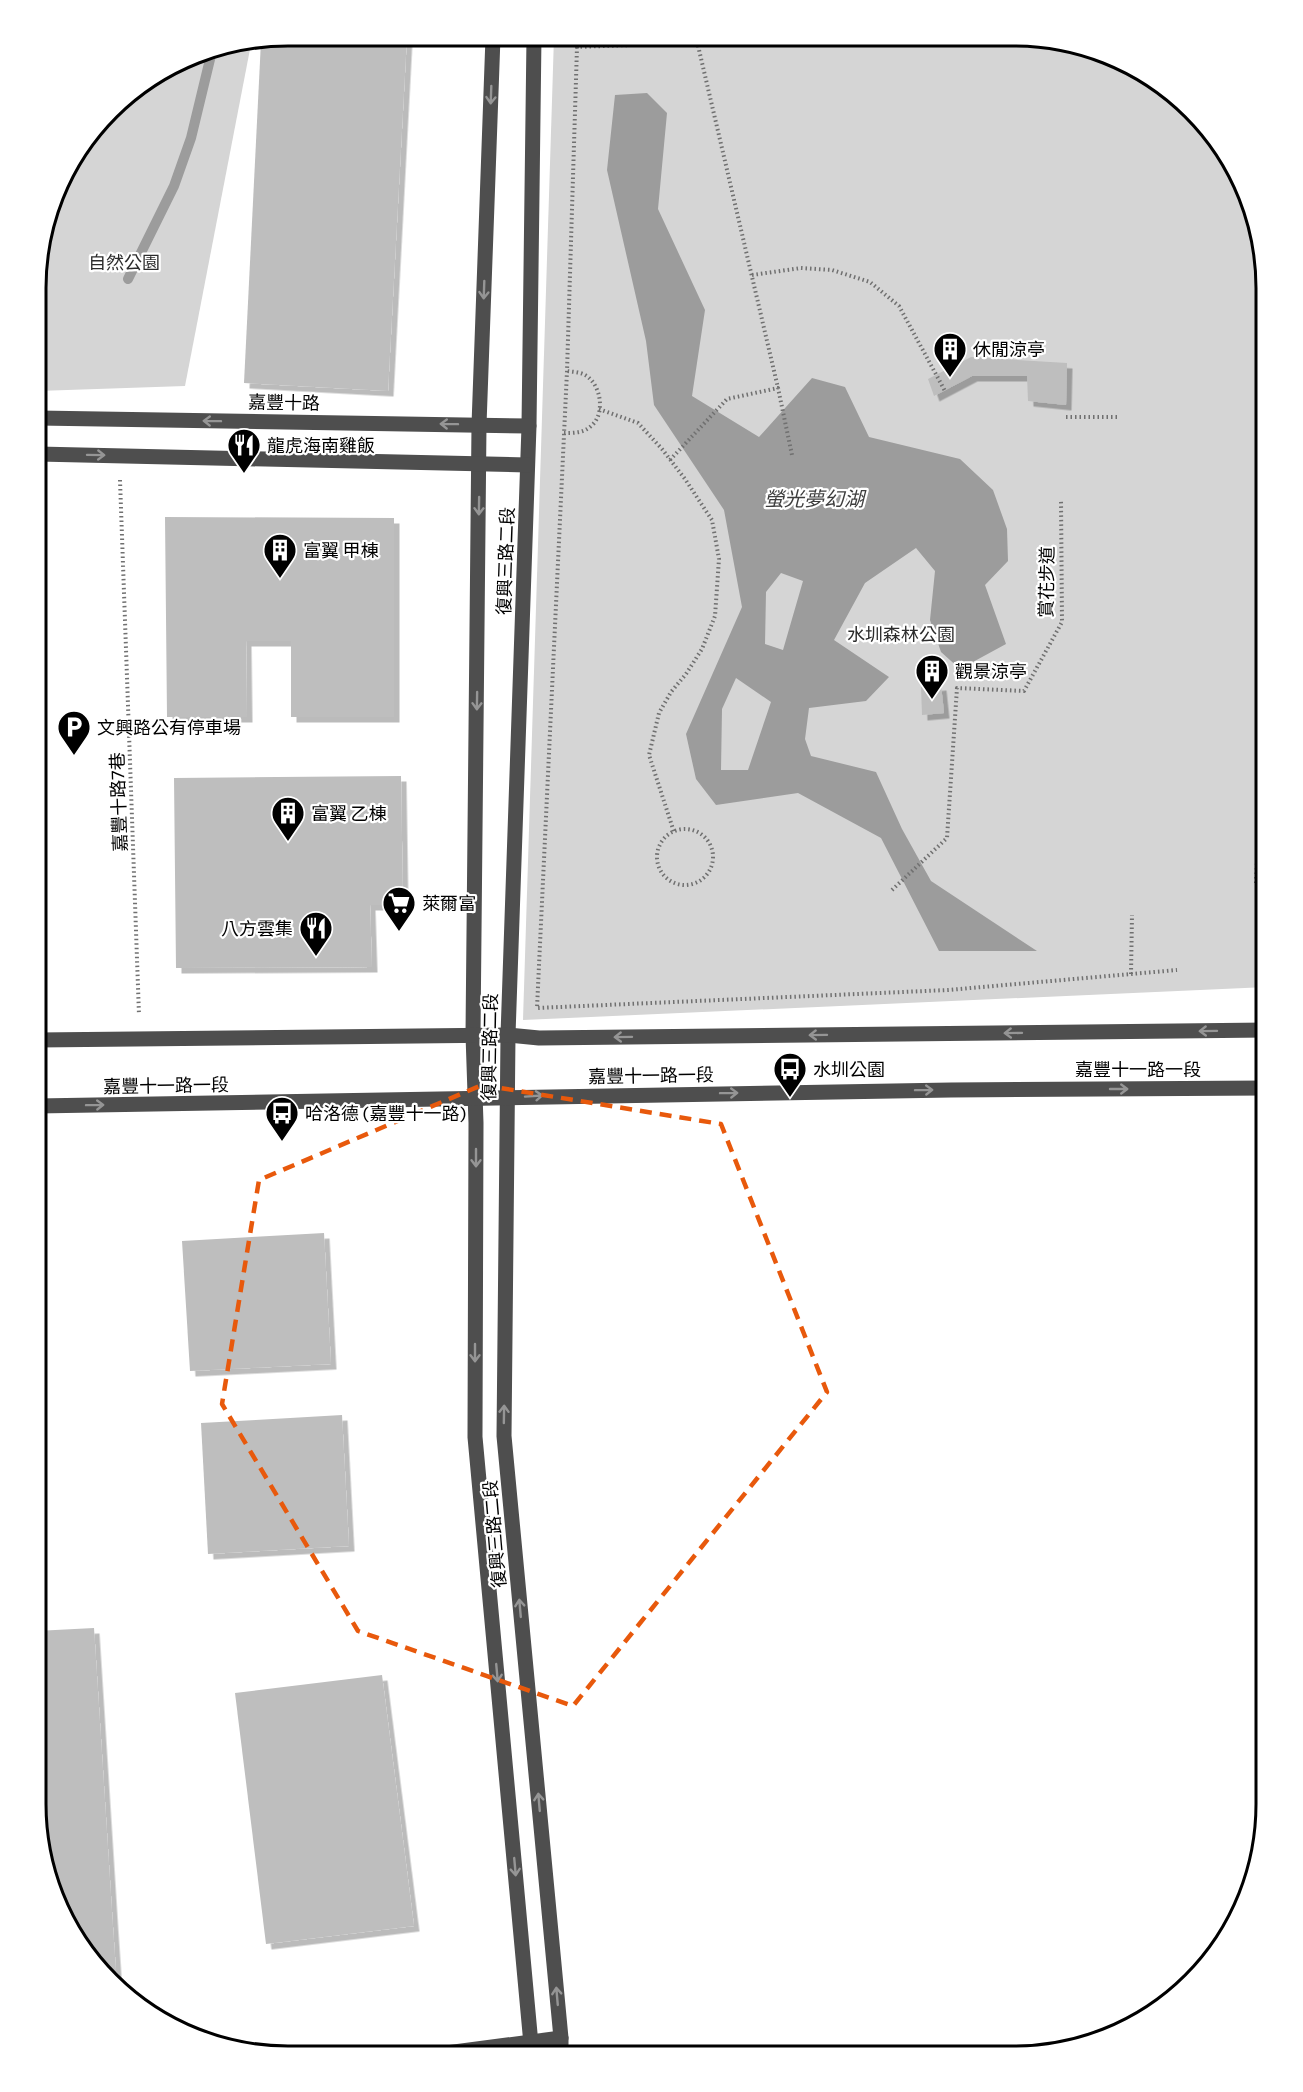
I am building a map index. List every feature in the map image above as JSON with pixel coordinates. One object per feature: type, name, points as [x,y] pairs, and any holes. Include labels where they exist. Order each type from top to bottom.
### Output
[{"type":"street","name":"復興三路二段","points":[[492,46],[479,425],[473,1035],[476,1099],[475,1437],[532,2046]]},
{"type":"street","name":"復興三路二段","points":[[534,46],[529,426],[508,1035],[504,1436],[561,2046]]},
{"type":"street","name":"嘉豐十路","points":[[46,418],[529,426]]},
{"type":"street","points":[[46,454],[527,465]]},
{"type":"street","name":"嘉豐十一路一段","points":[[46,1040],[473,1035],[539,1038],[1256,1030]]},
{"type":"street","name":"嘉豐十一路一段","points":[[46,1106],[927,1090],[1256,1088]]},
{"type":"street","points":[[538,2046],[561,2038]]},
{"type":"path","points":[[604,46],[577,47],[567,371],[537,1008],[948,990],[1177,970]]},
{"type":"path","points":[[698,46],[792,456]]},
{"type":"path","points":[[752,275],[801,268],[832,270],[870,282],[899,306],[945,390]]},
{"type":"path","points":[[564,433],[583,431],[591,427],[599,409],[599,393],[595,384],[579,372],[567,371]]},
{"type":"path","points":[[670,460],[727,399],[778,388]]},
{"type":"path","points":[[599,409],[638,423],[670,460],[712,520],[719,559],[715,616],[702,649],[659,713],[649,755],[674,831]]},
{"type":"path","points":[[1066,417],[1118,417]]},
{"type":"path","name":"嘉豐十路7巷","points":[[119,455],[140,1040]]},
{"type":"path","name":"賞花步道","points":[[892,890],[947,838],[957,688],[1024,691],[1062,622],[1061,500]]},
{"type":"path","points":[[692,830],[708,840],[712,849],[712,867],[700,881],[692,885],[682,886],[666,879],[657,862],[660,844],[674,831],[692,830]]},
{"type":"path","points":[[1131,974],[1132,915]]},
{"type":"highlighted area","points":[[482,1085],[721,1124],[827,1392],[573,1706],[358,1631],[222,1404],[259,1180]]},
{"type":"green space","name":"水圳森林公園","points":[[554,46],[1030,47],[1062,51],[1092,59],[1122,71],[1149,87],[1186,117],[1216,154],[1232,181],[1244,211],[1252,241],[1256,273],[1256,987],[523,1020]]},
{"type":"green space","name":"自然公園","points":[[250,50],[185,386],[46,391],[46,288],[51,241],[59,211],[71,181],[87,154],[117,117],[154,87],[181,71],[211,59]]},
{"type":"water","name":"螢光夢幻湖","points":[[647,93],[667,113],[658,209],[705,310],[692,396],[759,437],[812,378],[845,387],[869,437],[960,459],[993,490],[1007,529],[1008,561],[985,585],[1006,644],[960,669],[941,652],[930,620],[935,571],[916,548],[865,583],[834,640],[889,677],[866,701],[809,708],[805,739],[811,756],[876,772],[902,829],[931,881],[1037,951],[939,951],[881,838],[798,793],[716,805],[696,779],[686,734],[742,607],[724,510],[654,405],[646,341],[607,170],[615,95]],"holes":[[[781,573],[803,581],[783,650],[765,644],[766,592]],[[736,678],[771,702],[748,770],[721,770],[722,709]]]},
{"type":"building","points":[[288,46],[406,46],[388,391],[244,383],[261,49]]},
{"type":"building","points":[[971,357],[1067,363],[1066,405],[1028,401],[1027,376],[972,376],[934,396],[928,379]]},
{"type":"building","name":"富翼 甲棟","points":[[165,517],[394,518],[394,717],[291,717],[291,641],[246,641],[247,717],[167,717]]},
{"type":"building","name":"觀景涼亭","points":[[941,685],[944,713],[922,715],[921,687]]},
{"type":"building","name":"富翼 乙棟","points":[[401,776],[403,905],[370,905],[372,967],[176,968],[174,778]]},
{"type":"building","points":[[324,1233],[331,1364],[190,1371],[182,1241]]},
{"type":"building","points":[[342,1415],[349,1546],[208,1554],[201,1423]]},
{"type":"building","points":[[94,1628],[116,1974],[87,1938],[71,1911],[59,1881],[51,1851],[46,1804],[46,1630]]},
{"type":"building","points":[[382,1675],[414,1926],[266,1944],[235,1693]]},
{"type":"waterway","points":[[128,279],[174,186],[191,138],[210,59]]},
{"type":"place","name":"休閒涼亭","points":[[950,378]]},
{"type":"place","name":"龍虎海南雞飯","points":[[244,474]]},
{"type":"place","name":"富翼 甲棟","points":[[280,579]]},
{"type":"place","name":"觀景涼亭","points":[[932,700]]},
{"type":"place","name":"文興路公有停車場","points":[[74,756]]},
{"type":"place","name":"富翼 乙棟","points":[[288,842]]},
{"type":"place","name":"萊爾富","points":[[399,932]]},
{"type":"place","name":"八方雲集","points":[[316,957]]},
{"type":"place","name":"水圳公園","points":[[790,1098]]},
{"type":"place","name":"哈洛德 (嘉豐十一路)","points":[[282,1142]]}]
